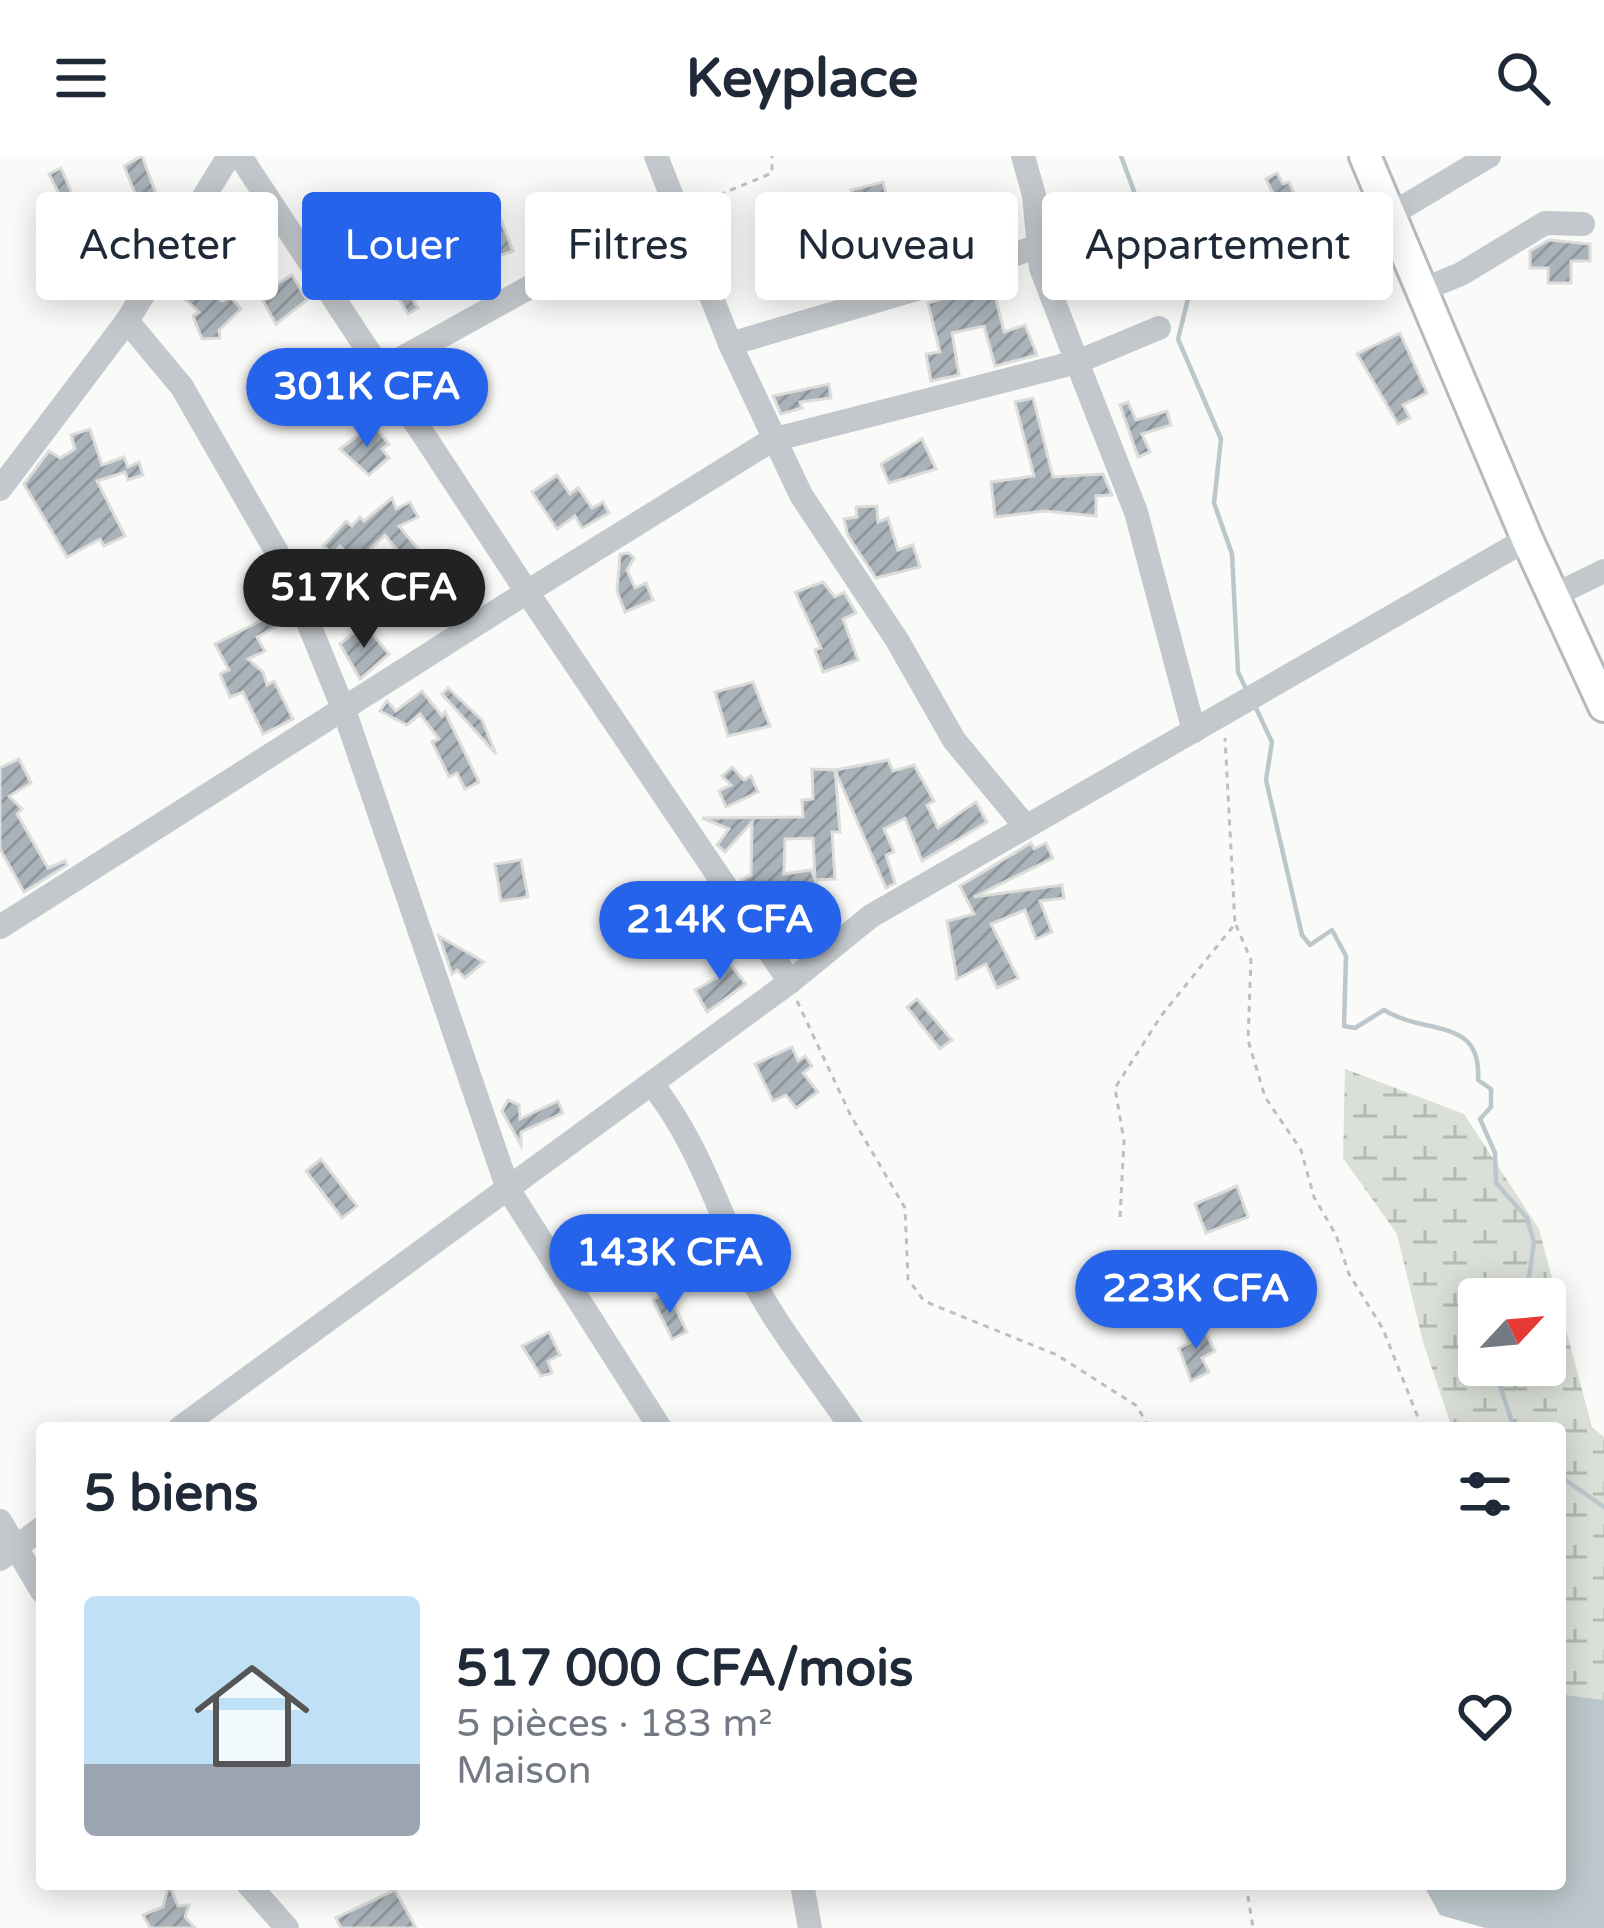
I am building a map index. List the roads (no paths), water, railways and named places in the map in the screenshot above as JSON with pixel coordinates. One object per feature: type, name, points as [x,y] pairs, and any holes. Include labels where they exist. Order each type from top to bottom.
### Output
[{"type":"main road","points":[[1365,156],[1380,192]]},
{"type":"main road","points":[[1393,222],[1553,596],[1594,659],[1604,706]]},
{"type":"street","points":[[0,489],[127,321],[229,156]]},
{"type":"street","points":[[240,156],[790,982]]},
{"type":"street","points":[[656,156],[669,192]]},
{"type":"street","points":[[1023,156],[1041,268],[1136,512],[1194,730]]},
{"type":"street","points":[[1393,213],[1489,156]]},
{"type":"street","points":[[1422,290],[1461,274],[1545,223],[1583,224]]},
{"type":"street","points":[[730,344],[940,282],[1038,246]]},
{"type":"street","points":[[384,368],[525,290]]},
{"type":"street","points":[[712,300],[772,440],[954,740],[1026,827]]},
{"type":"street","points":[[127,321],[182,387],[286,568],[345,713],[508,1189],[656,1422]]},
{"type":"street","points":[[0,927],[772,440],[1077,362],[1160,328]]},
{"type":"street","points":[[188,1422],[790,982],[871,916],[1527,539]]},
{"type":"street","points":[[1553,596],[1604,571]]},
{"type":"street","points":[[652,1084],[687,1129],[747,1269],[789,1346],[846,1422]]},
{"type":"street","points":[[0,1521],[9,1552],[36,1584]]},
{"type":"street","points":[[9,1552],[36,1532]]},
{"type":"street","points":[[253,1890],[287,1928]]},
{"type":"street","points":[[803,1890],[810,1928]]},
{"type":"waterway","points":[[1121,156],[1148,229],[1179,239],[1196,267],[1178,339],[1221,439],[1214,503],[1232,554],[1238,672],[1246,689]]},
{"type":"waterway","points":[[1254,704],[1272,742],[1266,780],[1302,935],[1310,945],[1332,930],[1346,956],[1344,1026],[1355,1028],[1384,1010],[1448,1031],[1471,1046],[1478,1080],[1491,1089],[1491,1107],[1480,1119],[1495,1153],[1496,1183],[1527,1218],[1534,1242],[1529,1278]]},
{"type":"waterway","points":[[1501,1386],[1512,1422]]},
{"type":"waterway","points":[[1566,1480],[1604,1507]]}]
